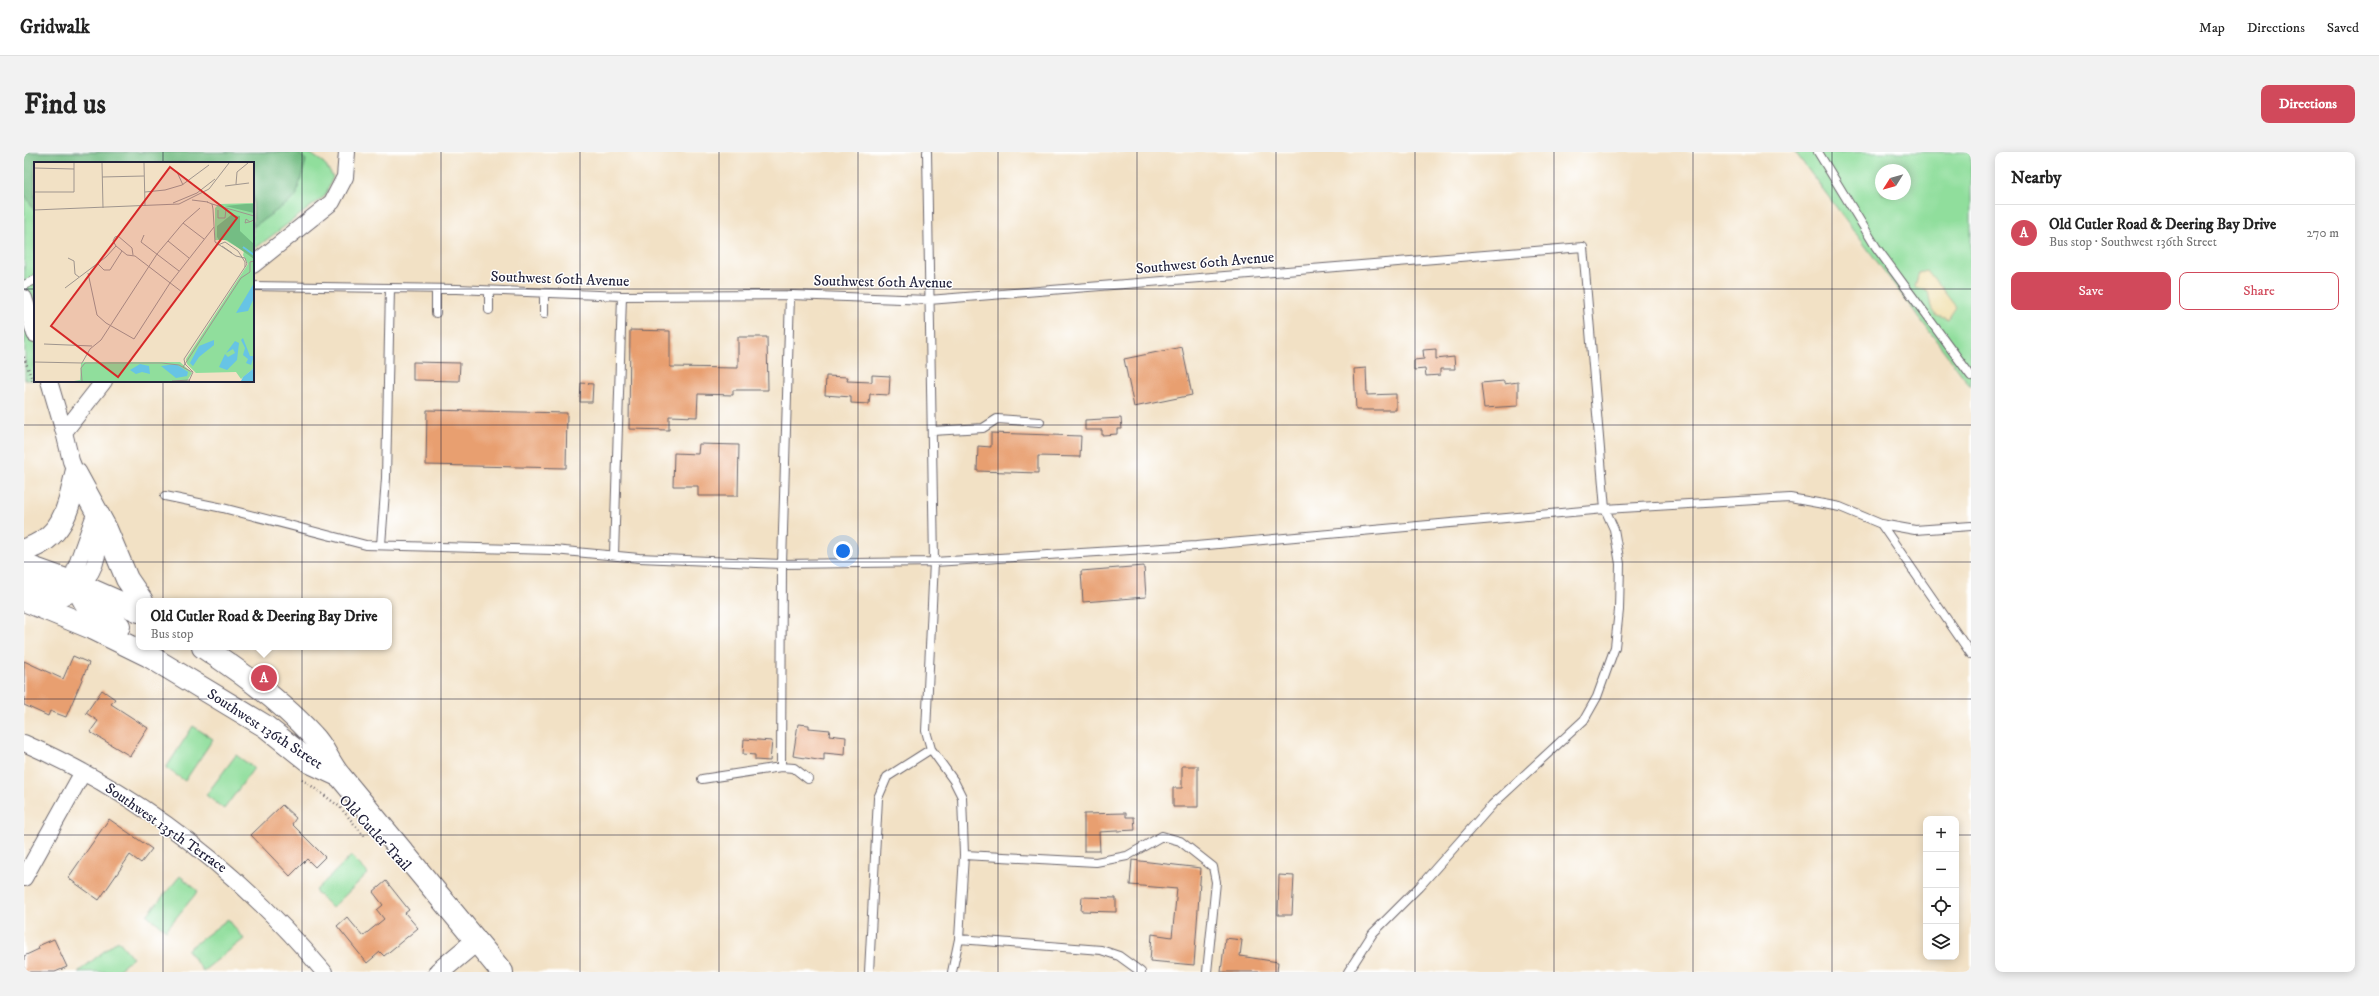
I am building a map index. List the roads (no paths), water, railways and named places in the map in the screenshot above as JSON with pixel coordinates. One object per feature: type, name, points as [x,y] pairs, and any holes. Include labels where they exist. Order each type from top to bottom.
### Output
[{"type":"main road","points":[[24,550],[42,543],[59,527],[66,513],[76,474]]},
{"type":"main road","points":[[76,474],[106,529],[127,579],[140,598]]},
{"type":"main road","points":[[24,565],[80,585],[136,610]]},
{"type":"main road","points":[[24,586],[40,592],[60,595],[72,591],[80,585]]},
{"type":"main road","points":[[80,585],[81,596],[89,608],[97,614],[136,634]]},
{"type":"main road","name":"Southwest 136th Street","points":[[24,600],[65,616],[136,650]]},
{"type":"main road","name":"Southwest 136th Street","points":[[136,650],[149,656],[265,726],[310,762],[338,775]]},
{"type":"main road","points":[[165,650],[218,684],[265,726]]},
{"type":"main road","name":"Southwest 136th Street","points":[[207,650],[258,688],[298,721],[327,754],[338,775],[381,823],[502,972]]},
{"type":"street","points":[[254,264],[332,202],[344,177],[346,152]]},
{"type":"street","points":[[24,298],[34,331]]},
{"type":"street","points":[[64,432],[103,382]]},
{"type":"street","points":[[42,384],[64,432],[76,474],[94,517],[75,570],[80,585]]},
{"type":"street","name":"Southwest 135th Terrace","points":[[24,743],[83,772],[141,807],[218,863],[272,912],[324,972]]},
{"type":"street","points":[[24,878],[83,772]]},
{"type":"street","points":[[439,972],[476,941]]},
{"type":"lane","points":[[927,152],[934,562],[926,732],[931,749],[951,776],[962,797],[964,854],[959,939],[952,972]]},
{"type":"lane","points":[[1818,152],[1876,247],[1971,376]]},
{"type":"lane","name":"Southwest 60th Avenue","points":[[254,286],[436,289],[622,296],[790,295],[929,300],[1583,247],[1605,509]]},
{"type":"lane","points":[[24,285],[34,280]]},
{"type":"lane","points":[[380,546],[386,478],[390,288]]},
{"type":"lane","points":[[436,289],[436,313]]},
{"type":"lane","points":[[489,291],[489,310]]},
{"type":"lane","points":[[544,293],[544,314]]},
{"type":"lane","points":[[780,767],[782,564],[790,295]]},
{"type":"lane","points":[[614,555],[622,296]]},
{"type":"lane","points":[[932,431],[984,428],[997,419],[1040,422]]},
{"type":"lane","points":[[165,496],[223,508],[366,545],[554,550],[639,558],[782,564],[934,562],[1196,546],[1605,509],[1790,498],[1840,507],[1881,524],[1915,530],[1971,526]]},
{"type":"lane","points":[[1348,972],[1373,933],[1420,886],[1492,805],[1584,720],[1597,697],[1615,647],[1619,610],[1620,564],[1614,528],[1605,509]]},
{"type":"lane","points":[[1881,524],[1971,654]]},
{"type":"lane","points":[[869,972],[878,798],[887,776],[931,749]]},
{"type":"lane","points":[[702,779],[780,767],[794,768],[808,779]]},
{"type":"lane","points":[[964,854],[1096,862],[1128,856],[1162,836],[1180,841],[1213,867],[1216,882],[1208,972]]},
{"type":"lane","points":[[959,939],[1100,950],[1119,956],[1141,972]]},
{"type":"place","name":"Old Cutler Road & Deering Bay Drive","points":[[264,678]]}]
